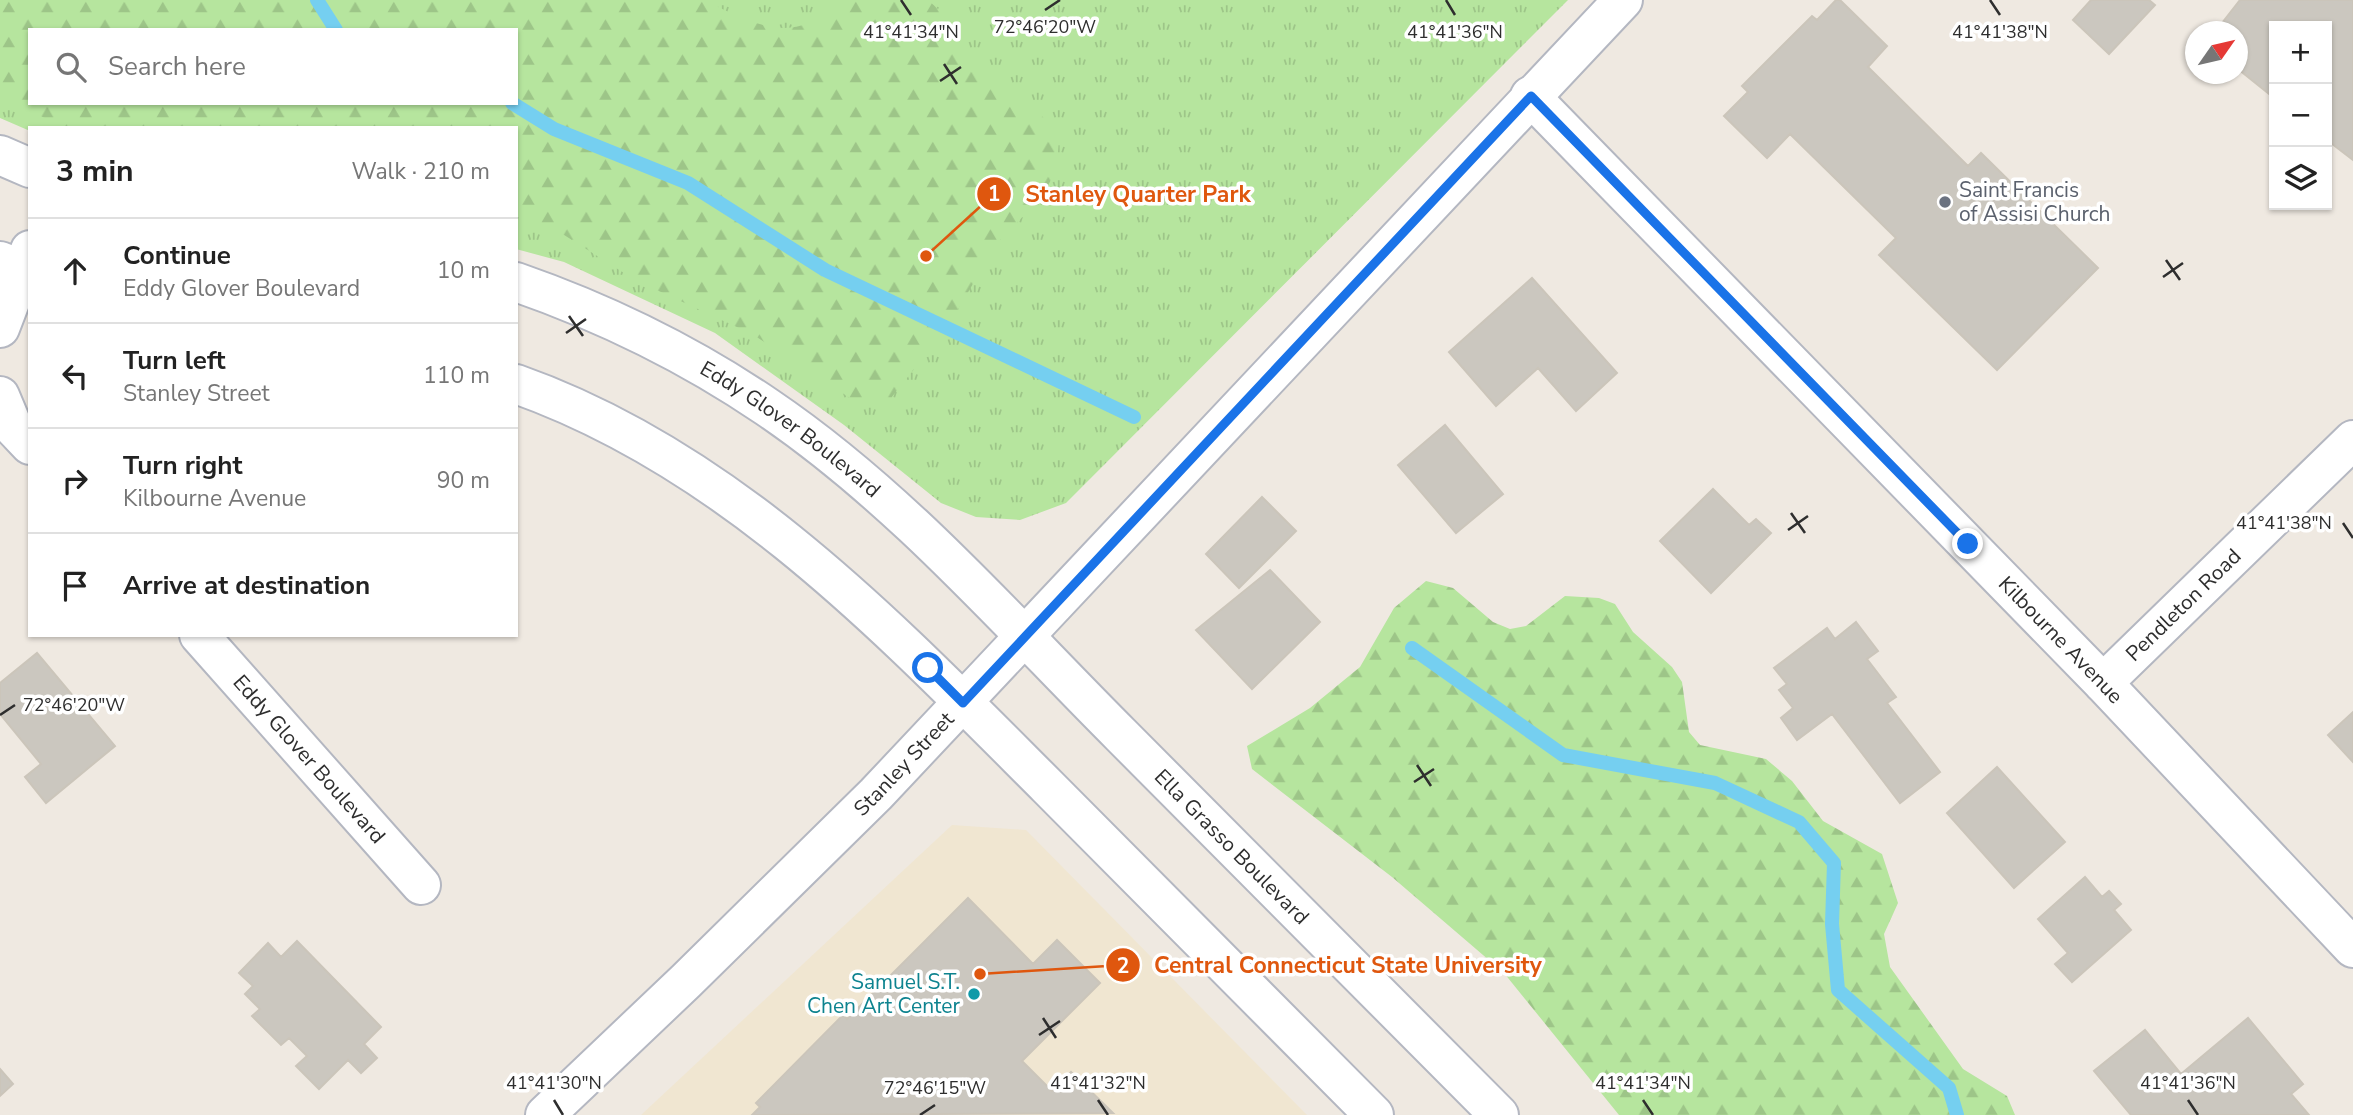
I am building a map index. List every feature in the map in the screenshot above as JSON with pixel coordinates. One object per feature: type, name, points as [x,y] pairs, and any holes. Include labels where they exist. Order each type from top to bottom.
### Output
[{"type":"street","name":"Stanley Street","points":[[545,1115],[822,848],[963,703],[1623,0]]},
{"type":"street","name":"Kilbourne Avenue","points":[[1531,96],[2103,683],[2353,948]]},
{"type":"street","points":[[0,155],[28,167]]},
{"type":"street","points":[[0,328],[20,264]]},
{"type":"street","name":"Eddy Glover Boulevard","points":[[518,283],[646,335],[766,406],[885,502],[1025,638]]},
{"type":"street","points":[[518,385],[606,423],[749,510],[813,562],[963,703],[1374,1115]]},
{"type":"street","points":[[0,396],[13,427],[28,444]]},
{"type":"street","name":"Pendleton Road","points":[[2103,683],[2353,440]]},
{"type":"street","name":"Eddy Glover Boulevard","points":[[201,637],[421,885]]},
{"type":"street","name":"Ella Grasso Boulevard","points":[[1025,638],[1499,1115]]},
{"type":"shaded area","points":[[952,825],[1026,830],[1307,1115],[641,1115]]},
{"type":"green space","points":[[0,0],[1568,0],[1066,503],[1020,520],[976,517],[941,503],[844,425],[715,333],[564,262],[518,250],[518,126],[28,126],[28,130],[0,118]]},
{"type":"green space","points":[[0,0],[705,0],[755,23],[782,28],[808,23],[837,6],[857,0],[928,0],[939,10],[961,55],[982,78],[1038,111],[1059,137],[1057,169],[1041,198],[997,243],[947,328],[887,403],[853,400],[752,334],[635,280],[561,233],[518,216],[518,126],[62,126],[0,97]]},
{"type":"green space","points":[[1426,581],[1453,588],[1493,622],[1510,629],[1526,626],[1565,596],[1599,598],[1615,604],[1633,632],[1672,667],[1682,682],[1689,732],[1700,745],[1766,759],[1792,781],[1823,821],[1882,854],[1898,903],[1884,934],[1890,967],[1963,1069],[2007,1096],[2015,1115],[1619,1115],[1504,973],[1392,877],[1252,769],[1247,746],[1310,708],[1360,667],[1394,608]]},
{"type":"building","name":"Saint Francis of Assisi Church","points":[[1836,0],[1840,0],[1887,46],[1868,67],[1968,166],[1981,153],[2098,268],[1997,370],[1879,255],[1896,238],[1790,134],[1767,158],[1724,116],[1748,92],[1742,86],[1812,16],[1817,20]]},
{"type":"building","points":[[2091,0],[2149,0],[2155,5],[2109,54],[2073,20]]},
{"type":"building","points":[[2240,0],[2353,0],[2353,160],[2332,144],[2332,21],[2269,21],[2269,94],[2248,77],[2248,21],[2224,21]]},
{"type":"building","points":[[1532,278],[1617,373],[1576,411],[1538,368],[1496,406],[1449,352]]},
{"type":"building","points":[[1445,425],[1503,494],[1456,533],[1398,465]]},
{"type":"building","points":[[1713,489],[1749,525],[1756,519],[1771,533],[1711,593],[1660,541]]},
{"type":"building","points":[[1262,497],[1296,531],[1239,588],[1206,554]]},
{"type":"building","points":[[1270,570],[1320,622],[1252,689],[1196,630]]},
{"type":"building","points":[[1856,622],[1878,651],[1867,659],[1896,697],[1887,703],[1940,772],[1900,803],[1832,714],[1797,740],[1781,718],[1793,708],[1779,690],[1787,684],[1774,668],[1827,628],[1835,639]]},
{"type":"building","points":[[37,653],[115,746],[46,803],[25,777],[41,764],[0,714],[0,683]]},
{"type":"building","points":[[2353,712],[2353,762],[2328,735]]},
{"type":"building","points":[[1997,767],[2065,842],[2014,888],[1947,813]]},
{"type":"building","points":[[2085,877],[2102,897],[2109,891],[2121,904],[2114,910],[2131,930],[2072,982],[2055,964],[2068,953],[2038,919]]},
{"type":"building","points":[[968,898],[1033,964],[1057,940],[1100,983],[1022,1061],[1052,1091],[1071,1072],[1113,1113],[752,1115],[760,1107],[756,1103],[843,1015],[847,1019]]},
{"type":"building","points":[[297,941],[381,1027],[364,1044],[377,1058],[361,1073],[348,1060],[319,1089],[296,1066],[307,1056],[289,1038],[281,1045],[252,1016],[260,1009],[245,994],[253,986],[239,973],[268,943],[281,957]]},
{"type":"building","points":[[2248,1018],[2303,1084],[2291,1094],[2309,1115],[2131,1115],[2094,1071],[2145,1030],[2181,1074]]},
{"type":"building","points":[[0,1069],[13,1084],[0,1096]]},
{"type":"waterway","points":[[317,0],[335,28]]},
{"type":"waterway","points":[[515,105],[554,129],[688,183],[825,270],[1134,417]]},
{"type":"waterway","points":[[1412,648],[1563,755],[1715,783],[1799,822],[1834,863],[1832,924],[1838,990],[1949,1088],[1957,1115]]},
{"type":"place","name":"Saint Francis of Assisi Church","points":[[1945,202]]},
{"type":"place","name":"Stanley Quarter Park","points":[[926,256]]},
{"type":"place","name":"Central Connecticut State University","points":[[980,974]]},
{"type":"place","name":"Samuel S.T. Chen Art Center","points":[[974,994]]},
{"type":"route","points":[[928,668],[963,703],[1531,96],[1968,544]]}]
